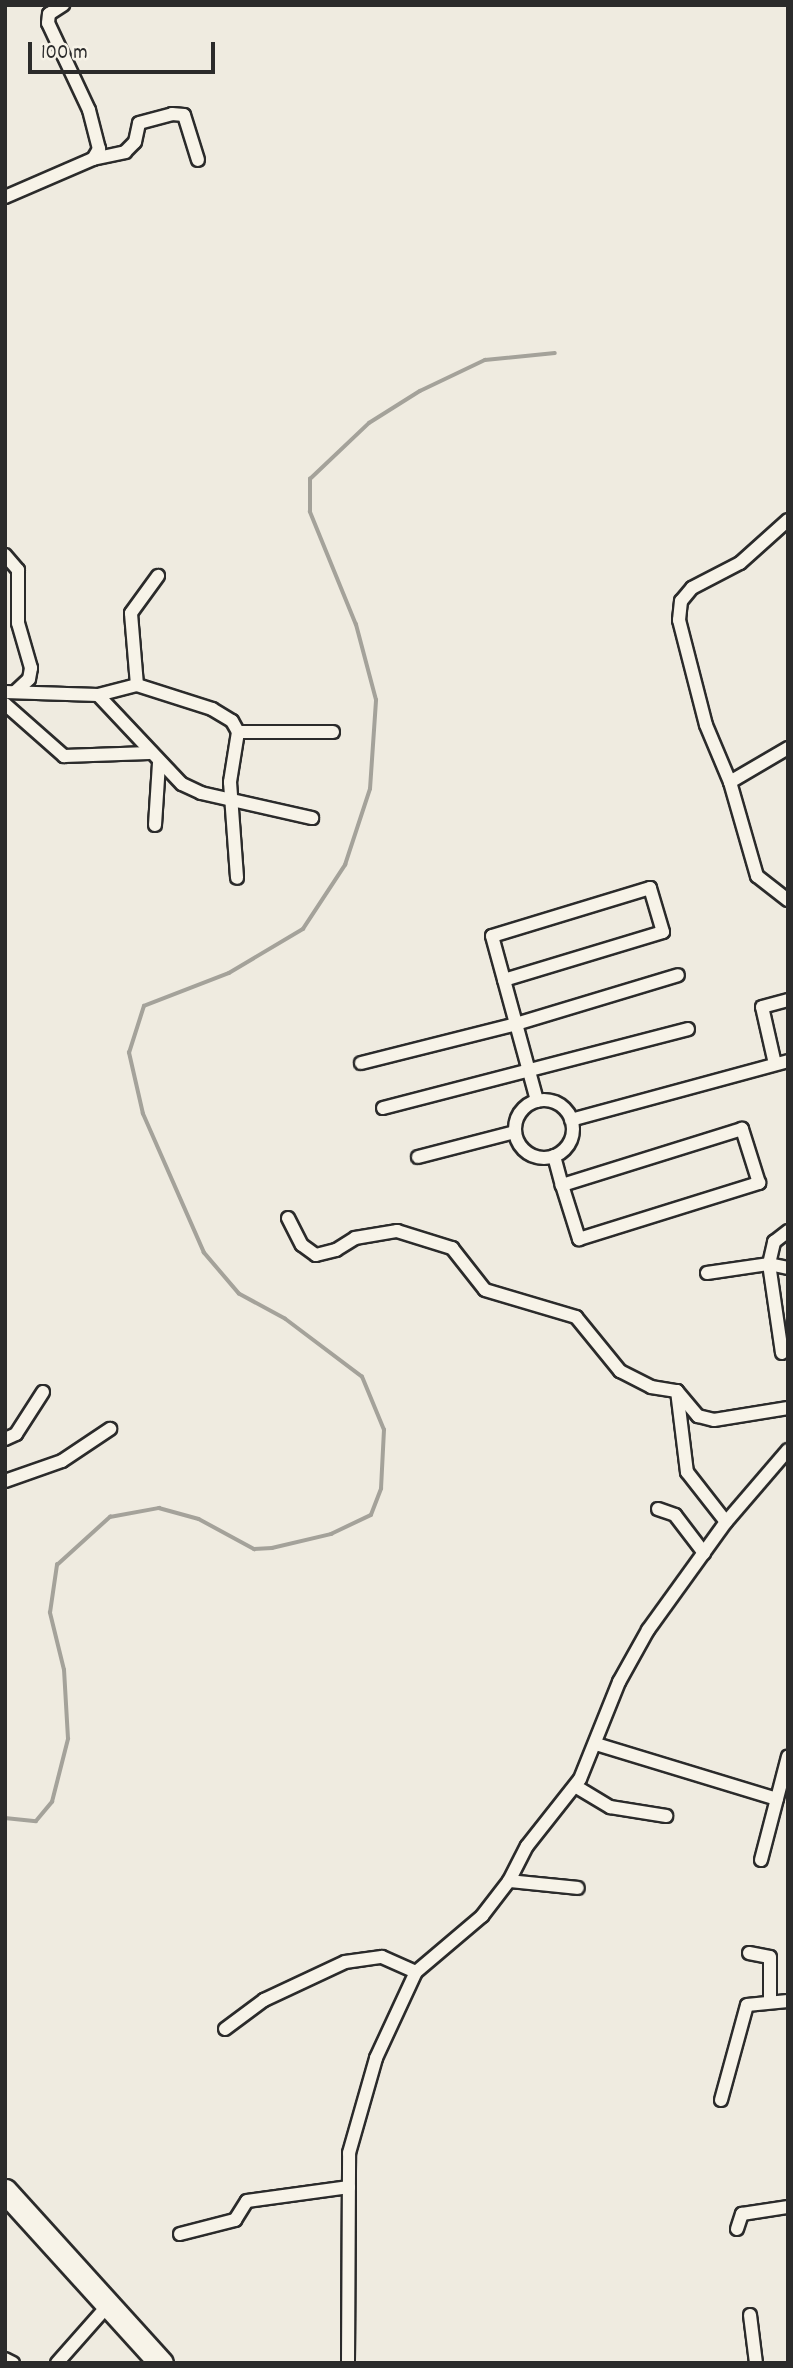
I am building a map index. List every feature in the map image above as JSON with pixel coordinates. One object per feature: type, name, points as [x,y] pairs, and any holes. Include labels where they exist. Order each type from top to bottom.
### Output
[{"type":"highway","points":[[5,2191],[110,2303],[161,2363]]},
{"type":"street","points":[[41,5],[99,137],[93,159]]},
{"type":"street","points":[[47,18],[63,5]]},
{"type":"street","points":[[5,197],[93,159],[125,152],[135,142],[139,122],[173,114],[184,116],[198,160]]},
{"type":"street","points":[[788,520],[740,563],[692,588],[681,601],[679,620],[706,725],[730,782],[757,876],[788,900]]},
{"type":"street","points":[[5,555],[18,569],[18,623],[31,668],[29,679],[10,692]]},
{"type":"street","points":[[137,685],[131,613],[158,576]]},
{"type":"street","points":[[10,692],[98,695],[137,685],[212,709],[232,721],[238,732],[233,747],[230,800],[237,878]]},
{"type":"street","points":[[98,695],[154,758],[182,784],[230,800],[312,818]]},
{"type":"street","points":[[5,704],[64,756],[154,758]]},
{"type":"street","points":[[238,732],[333,732]]},
{"type":"street","points":[[730,782],[788,748]]},
{"type":"street","points":[[154,758],[155,825]]},
{"type":"street","points":[[504,980],[663,932],[650,888],[492,936],[529,1072],[537,1101]]},
{"type":"street","points":[[361,1063],[516,1024],[678,975]]},
{"type":"street","points":[[571,1120],[782,1062],[762,1007],[788,1000]]},
{"type":"street","points":[[383,1108],[688,1029]]},
{"type":"street","points":[[537,1101],[559,1104],[571,1120],[569,1144],[554,1156],[528,1154],[515,1132],[519,1114],[537,1101]]},
{"type":"street","points":[[554,1156],[562,1185],[579,1239],[759,1183],[742,1129],[562,1185]]},
{"type":"street","points":[[418,1157],[515,1132]]},
{"type":"street","points":[[288,1218],[302,1245],[316,1255],[336,1250],[355,1238],[397,1231],[452,1248],[485,1290],[568,1313],[586,1327],[620,1371],[651,1387],[677,1391],[698,1416],[707,1420],[788,1408]]},
{"type":"street","points":[[782,1353],[769,1264],[774,1242],[788,1231]]},
{"type":"street","points":[[707,1273],[769,1264],[788,1268]]},
{"type":"street","points":[[677,1391],[687,1472],[726,1522]]},
{"type":"street","points":[[5,1439],[16,1434],[43,1392]]},
{"type":"street","points":[[5,1481],[62,1461],[110,1429]]},
{"type":"street","points":[[348,2363],[349,2153],[376,2058],[416,1972],[482,1916],[509,1881],[527,1846],[575,1786],[596,1744],[630,1662],[726,1522],[788,1450]]},
{"type":"street","points":[[658,1509],[675,1515],[704,1553]]},
{"type":"street","points":[[596,1744],[777,1799]]},
{"type":"street","points":[[761,1860],[788,1756]]},
{"type":"street","points":[[575,1786],[610,1807],[666,1816]]},
{"type":"street","points":[[509,1881],[578,1888]]},
{"type":"street","points":[[749,1953],[770,1957],[770,2000]]},
{"type":"street","points":[[226,2029],[264,2000],[345,1962],[382,1957],[416,1972]]},
{"type":"street","points":[[721,2100],[747,2005],[770,2000],[788,2001]]},
{"type":"street","points":[[180,2234],[235,2220],[247,2201],[349,2187]]},
{"type":"street","points":[[737,2229],[743,2214],[788,2207]]},
{"type":"street","points":[[57,2363],[110,2303]]},
{"type":"street","points":[[750,2315],[756,2363]]},
{"type":"street","points":[[5,2359],[13,2363]]},
{"type":"waterway","points":[[5,1818],[36,1821],[52,1802],[68,1739],[64,1670],[50,1613],[57,1565],[110,1517],[159,1508],[199,1519],[254,1549],[272,1548],[331,1534],[371,1515],[381,1489],[384,1430],[362,1377],[285,1319],[239,1294],[204,1253],[143,1114],[129,1053],[144,1006],[229,973],[303,929],[345,865],[370,789],[376,700],[356,625],[310,512],[310,479],[369,423],[420,391],[485,360],[555,353]]}]
